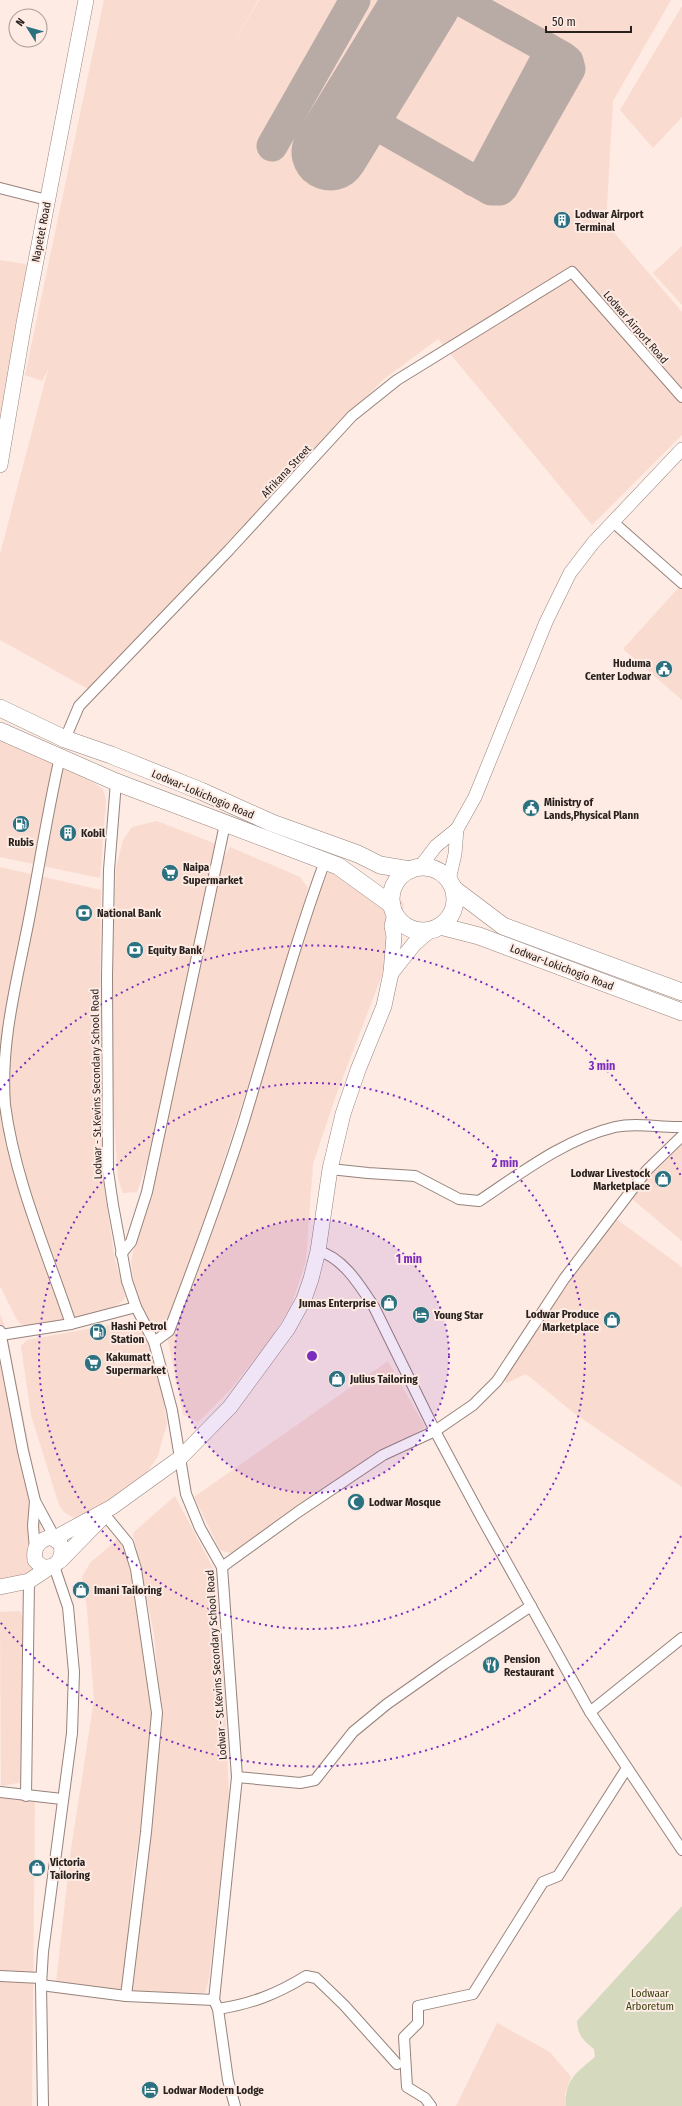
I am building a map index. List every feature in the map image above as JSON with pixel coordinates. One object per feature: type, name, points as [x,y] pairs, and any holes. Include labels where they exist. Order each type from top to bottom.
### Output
[{"type":"highway","name":"Lodwar-Lokichogio Road","points":[[0,708],[65,739],[111,755],[272,823],[358,854],[380,864],[415,868]]},
{"type":"highway","name":"Lodwar-Lokichogio Road","points":[[0,731],[116,782],[338,866],[394,910]]},
{"type":"highway","points":[[415,868],[431,868],[441,872],[451,884],[455,900],[453,910],[448,919],[435,928],[420,931],[410,928],[402,922],[394,910],[392,894],[395,885],[401,876],[415,868]]},
{"type":"highway","name":"Lodwar-Lokichogio Road","points":[[451,884],[503,926],[682,992]]},
{"type":"highway","name":"Lodwar-Lokichogio Road","points":[[435,928],[479,936],[682,1012]]},
{"type":"main road","name":"Napetet Road","points":[[0,465],[47,200],[86,0]]},
{"type":"main road","points":[[1,1587],[29,1581],[54,1565],[108,1511],[180,1458],[230,1407],[281,1339],[304,1299],[318,1251],[330,1168],[343,1114],[358,1070],[384,1006],[391,973],[394,936],[392,926],[394,910]]},
{"type":"main road","points":[[391,973],[414,944],[435,928]]},
{"type":"main road","points":[[1,1587],[26,1570],[35,1551],[43,1539],[55,1538],[108,1511]]},
{"type":"main road","points":[[54,1565],[62,1548],[55,1538]]},
{"type":"main road","points":[[35,1551],[35,1560],[40,1565],[54,1565]]},
{"type":"street","points":[[0,188],[47,200]]},
{"type":"street","name":"Lodwar Airport Road","points":[[572,272],[682,397]]},
{"type":"street","name":"Afrikana Street","points":[[65,739],[79,706],[235,544],[352,416],[397,380],[572,272]]},
{"type":"street","points":[[415,868],[436,846],[457,829],[475,797],[543,629],[562,588],[577,562],[682,449]]},
{"type":"street","points":[[613,522],[682,583]]},
{"type":"street","points":[[60,757],[48,809],[30,914],[3,1040],[2,1074],[4,1104],[14,1155],[44,1248],[71,1324]]},
{"type":"street","name":"Lodwar - St.Kevins Secondary School Road","points":[[116,782],[109,870],[106,976],[108,1171],[121,1254],[136,1307],[154,1342],[172,1410],[186,1494],[200,1528],[222,1567],[237,1777],[216,2005],[228,2080],[235,2106]]},
{"type":"street","points":[[121,1254],[131,1242],[147,1192],[225,824]]},
{"type":"street","points":[[451,884],[457,829]]},
{"type":"street","points":[[154,1342],[169,1331],[213,1216],[243,1123],[294,950],[325,861]]},
{"type":"street","points":[[330,1168],[368,1173],[415,1176],[459,1199],[479,1201],[545,1157],[584,1138],[616,1127],[682,1127]]},
{"type":"street","points":[[222,1567],[298,1512],[383,1455],[435,1432],[473,1405],[497,1381],[564,1279],[647,1170],[682,1136]]},
{"type":"street","points":[[318,1251],[329,1254],[340,1264],[371,1302],[435,1432],[590,1712],[682,1850]]},
{"type":"street","points":[[55,1538],[35,1502],[3,1370],[1,1333],[71,1324],[136,1307]]},
{"type":"street","points":[[35,1502],[33,1526],[35,1551]]},
{"type":"street","points":[[108,1511],[128,1543],[136,1569],[158,1713],[146,1832],[126,1996]]},
{"type":"street","points":[[42,2106],[41,1981],[45,1930],[72,1733],[74,1672],[68,1607],[54,1565]]},
{"type":"street","points":[[26,1796],[29,1581]]},
{"type":"street","points":[[237,1777],[300,1783],[315,1780],[353,1732],[359,1727],[444,1664],[531,1606]]},
{"type":"street","points":[[590,1712],[682,1638]]},
{"type":"street","points":[[431,2106],[426,2098],[407,2087],[404,2037],[418,2023],[418,2006],[473,1994],[543,1882],[558,1876],[627,1768]]},
{"type":"street","points":[[0,1792],[62,1799]]},
{"type":"street","points":[[0,1976],[41,1981],[126,1996],[216,2005],[245,2005],[289,1986],[306,1976],[316,1978],[344,2005],[397,2064]]},
{"type":"shaded area","points":[[104,0],[258,0],[232,46],[259,0],[671,0],[613,101],[606,223],[682,312],[682,435],[592,525],[438,339],[384,379],[308,457],[90,690],[0,640],[0,554],[48,370],[42,381],[25,375]]},
{"type":"shaded area","points":[[682,6],[682,117],[653,148],[620,110]]},
{"type":"shaded area","points":[[682,246],[682,305],[653,273]]},
{"type":"shaded area","points":[[0,260],[31,265],[0,416]]},
{"type":"shaded area","points":[[682,584],[682,700],[623,649]]},
{"type":"shaded area","points":[[0,733],[96,784],[103,790],[106,801],[100,878],[0,857]]},
{"type":"shaded area","points":[[157,821],[216,844],[159,1127],[137,1192],[123,1193],[118,1179],[114,1121],[111,1013],[116,867],[123,840],[132,827]]},
{"type":"shaded area","points":[[230,847],[300,877],[308,888],[295,937],[195,1252],[166,1328],[161,1330],[152,1325],[135,1292],[131,1262],[221,862]]},
{"type":"shaded area","points":[[0,867],[101,890],[99,1123],[104,1185],[114,1255],[125,1296],[124,1300],[114,1307],[63,1321],[30,1326],[20,1324],[0,1286]]},
{"type":"shaded area","points":[[330,868],[398,895],[404,904],[400,928],[335,1098],[313,1164],[306,1261],[291,1306],[273,1335],[231,1389],[198,1422],[183,1415],[168,1340],[210,1238],[312,909]]},
{"type":"shaded area","name":"Lodwar Livestock Marketplace","points":[[682,1144],[682,1241],[631,1198],[659,1161]]},
{"type":"shaded area","name":"Lodwar Produce Marketplace","points":[[615,1218],[682,1267],[682,1487],[574,1413],[526,1374],[507,1383],[501,1378]]},
{"type":"shaded area","points":[[0,1314],[6,1329],[40,1502],[41,1547],[33,1571],[21,1582],[0,1585]]},
{"type":"shaded area","points":[[126,1322],[133,1323],[143,1333],[158,1369],[167,1423],[158,1456],[147,1472],[89,1519],[79,1521],[64,1512],[59,1505],[31,1415],[21,1346],[27,1340]]},
{"type":"shaded area","points":[[388,1361],[425,1427],[311,1497],[234,1554],[220,1550],[194,1497]]},
{"type":"shaded area","points":[[175,1496],[214,1570],[225,1701],[229,1801],[209,1979],[205,1993],[130,1991],[161,1713],[154,1634],[133,1533]]},
{"type":"shaded area","points":[[120,1537],[130,1561],[146,1649],[152,1714],[147,1784],[133,1875],[126,1960],[121,1991],[56,1983],[70,1856],[94,1700],[87,1609],[82,1577],[90,1563]]},
{"type":"shaded area","points":[[20,1611],[23,1618],[23,1782],[1,1786],[0,1612]]},
{"type":"shaded area","points":[[0,1796],[35,1799],[32,2106],[0,2106]]},
{"type":"shaded area","points":[[497,2023],[550,2052],[571,2077],[565,2093],[566,2106],[456,2106]]},
{"type":"green space","name":"Lodwaar Arboretum","points":[[682,1906],[682,2106],[566,2106],[567,2089],[573,2077],[595,2057],[594,2049],[580,2034],[577,2021]]},
{"type":"taxiway","points":[[272,146],[355,0]]},
{"type":"taxiway","points":[[354,112],[491,190],[500,190],[503,187],[570,69],[568,61],[563,57],[460,0]]},
{"type":"taxiway","points":[[474,181],[484,175],[546,59],[547,48]]},
{"type":"runway","points":[[330,152],[423,0]]},
{"type":"place","name":"Lodwar Airport Terminal","points":[[562,220]]},
{"type":"place","name":"Huduma Center Lodwar","points":[[664,669]]},
{"type":"place","name":"Ministry of Lands,Physical Plann","points":[[531,808]]},
{"type":"place","name":"Rubis","points":[[21,824]]},
{"type":"place","name":"Kobil","points":[[68,833]]},
{"type":"place","name":"Naipa Supermarket","points":[[170,873]]},
{"type":"place","name":"National Bank","points":[[84,913]]},
{"type":"place","name":"Equity Bank","points":[[135,950]]},
{"type":"place","name":"Lodwar Livestock Marketplace","points":[[663,1179]]},
{"type":"place","name":"Jumas Enterprise","points":[[389,1303]]},
{"type":"place","name":"Young Star","points":[[421,1315]]},
{"type":"place","name":"Lodwar Produce Marketplace","points":[[612,1320]]},
{"type":"place","name":"Hashi Petrol Station","points":[[98,1332]]},
{"type":"place","name":"Kakumatt Supermarket","points":[[93,1363]]},
{"type":"place","name":"Julius Tailoring","points":[[337,1379]]},
{"type":"place","name":"Lodwar Mosque","points":[[356,1502]]},
{"type":"place","name":"Imani Tailoring","points":[[81,1590]]},
{"type":"place","name":"Pension Restaurant","points":[[491,1665]]},
{"type":"place","name":"Victoria Tailoring","points":[[37,1868]]},
{"type":"place","name":"Lodwar Modern Lodge","points":[[150,2090]]}]
